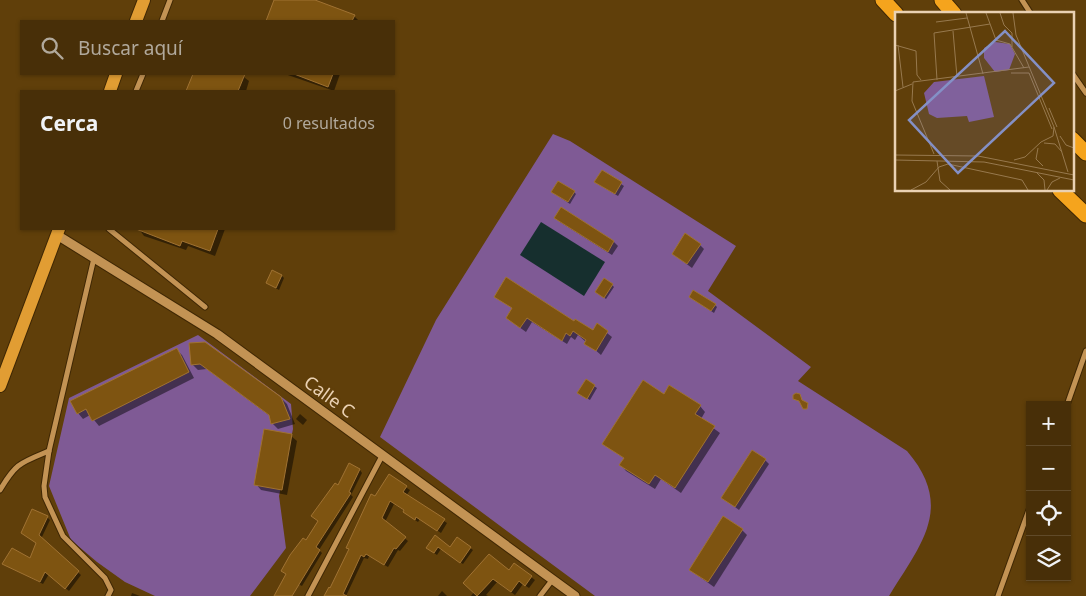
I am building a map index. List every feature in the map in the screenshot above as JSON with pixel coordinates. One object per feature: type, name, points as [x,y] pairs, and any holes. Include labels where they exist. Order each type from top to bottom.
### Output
[{"type":"highway","points":[[883,0],[895,13]]},
{"type":"highway","points":[[942,0],[952,12]]},
{"type":"highway","points":[[1074,141],[1086,153]]},
{"type":"highway","points":[[1061,191],[1086,215]]},
{"type":"main road","points":[[136,20],[144,0]]},
{"type":"main road","points":[[110,90],[116,75]]},
{"type":"main road","points":[[0,386],[58,232]]},
{"type":"street","points":[[162,20],[170,0]]},
{"type":"street","points":[[1022,0],[1030,12]]},
{"type":"street","points":[[136,90],[142,75]]},
{"type":"street","points":[[1074,76],[1086,93]]},
{"type":"street","points":[[110,230],[205,306]]},
{"type":"street","name":"Calle C","points":[[58,232],[94,258],[216,334],[575,596]]},
{"type":"street","points":[[94,258],[49,452],[44,486],[45,497],[63,536],[110,584],[111,590],[108,596]]},
{"type":"street","points":[[1068,401],[1086,351]]},
{"type":"street","points":[[0,490],[12,469],[20,463],[49,452]]},
{"type":"street","points":[[308,596],[382,456]]},
{"type":"street","points":[[998,596],[1026,518]]},
{"type":"street","points":[[540,596],[553,579]]},
{"type":"shaded area","points":[[553,134],[570,141],[736,246],[708,291],[811,367],[798,381],[907,451],[921,471],[929,490],[931,508],[928,525],[921,542],[889,596],[595,596],[380,437],[436,320]]},
{"type":"shaded area","points":[[198,335],[291,404],[293,429],[279,496],[286,548],[250,596],[155,596],[125,582],[71,540],[49,486],[69,398]]},
{"type":"water","points":[[541,222],[605,262],[584,296],[520,255]]},
{"type":"building","points":[[274,0],[315,0],[355,15],[352,20],[266,20]]},
{"type":"building","points":[[193,75],[245,75],[238,90],[186,90]]},
{"type":"building","points":[[297,75],[333,75],[328,87]]},
{"type":"building","points":[[602,170],[622,182],[615,194],[594,182]]},
{"type":"building","points":[[558,181],[575,191],[568,202],[551,192]]},
{"type":"building","points":[[561,207],[614,241],[608,252],[554,218]]},
{"type":"building","points":[[139,230],[218,230],[210,251],[182,241],[180,246]]},
{"type":"building","points":[[685,233],[701,244],[687,264],[672,254]]},
{"type":"building","points":[[272,270],[282,275],[276,288],[266,283]]},
{"type":"building","points":[[506,277],[574,321],[575,319],[593,330],[597,323],[608,331],[596,351],[584,344],[586,340],[573,331],[570,336],[566,333],[562,341],[527,318],[520,328],[506,318],[512,308],[494,297]]},
{"type":"building","points":[[604,278],[613,284],[604,298],[595,292]]},
{"type":"building","points":[[693,290],[716,304],[711,311],[689,297]]},
{"type":"building","points":[[205,342],[281,397],[290,419],[271,424],[269,415],[200,364],[191,365],[189,343]]},
{"type":"building","points":[[177,348],[189,372],[92,421],[86,409],[77,414],[70,401]]},
{"type":"building","points":[[586,379],[595,385],[587,399],[577,393]]},
{"type":"building","points":[[643,380],[664,394],[669,385],[701,405],[695,414],[715,426],[675,488],[655,475],[649,484],[619,465],[624,458],[602,444]]},
{"type":"building","points":[[796,393],[800,394],[802,400],[808,403],[807,409],[803,409],[799,401],[793,399],[793,395]]},
{"type":"building","points":[[264,429],[292,434],[282,490],[254,485]]},
{"type":"building","points":[[752,450],[766,459],[735,507],[721,498]]},
{"type":"building","points":[[349,463],[360,469],[349,492],[351,493],[316,547],[320,550],[292,596],[274,596],[286,574],[281,571],[290,555],[303,538],[306,540],[318,521],[311,516],[335,483],[338,485]]},
{"type":"building","points":[[389,474],[407,486],[403,492],[445,519],[437,531],[416,517],[415,520],[390,501],[382,518],[406,537],[396,549],[394,548],[384,565],[366,554],[364,557],[361,555],[343,594],[347,596],[324,596],[330,588],[349,549],[346,548],[371,494],[375,496]]},
{"type":"building","points":[[32,509],[48,516],[39,535],[79,571],[65,589],[45,572],[40,582],[2,564],[12,548],[30,558],[36,543],[21,533]]},
{"type":"building","points":[[723,516],[743,529],[708,582],[689,570]]},
{"type":"building","points":[[435,535],[450,547],[457,537],[471,547],[460,563],[438,547],[434,553],[426,548]]},
{"type":"building","points":[[489,554],[509,570],[514,563],[532,576],[525,586],[519,581],[511,592],[493,579],[477,596],[463,583]]}]
